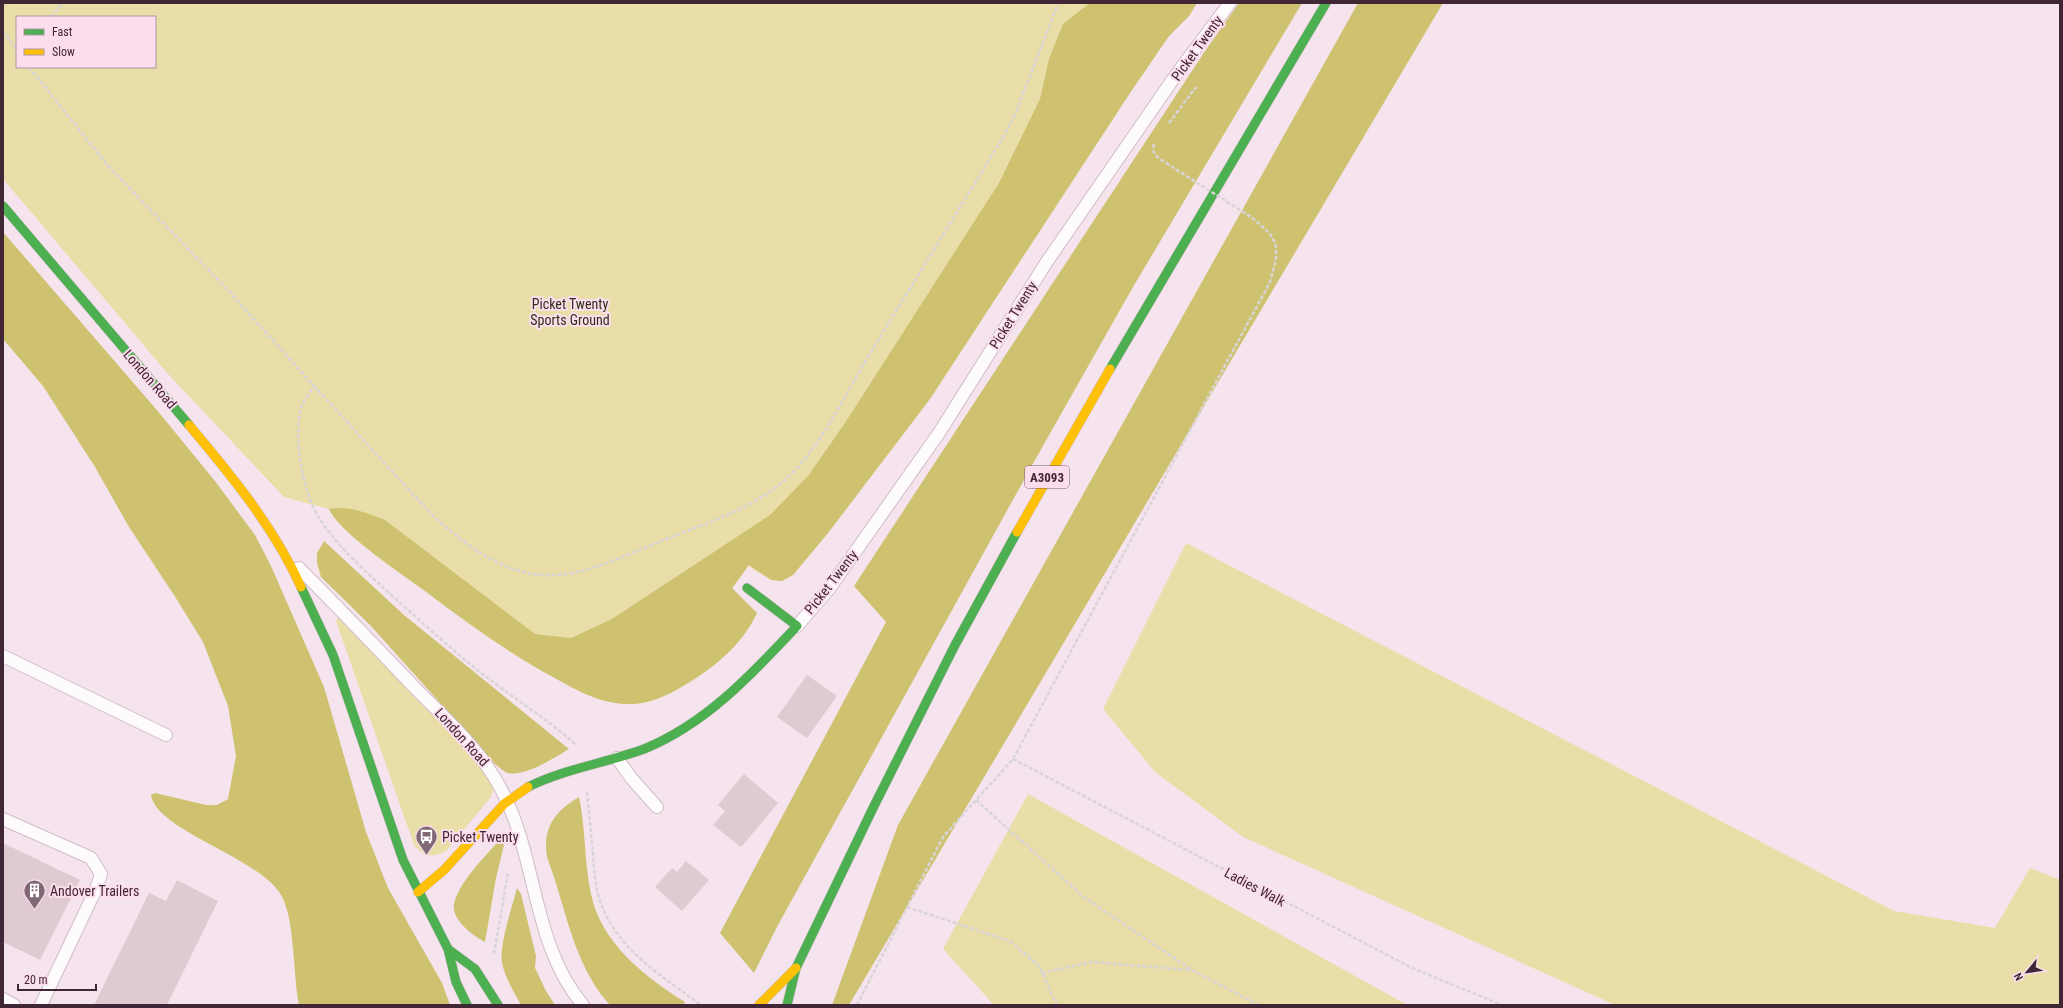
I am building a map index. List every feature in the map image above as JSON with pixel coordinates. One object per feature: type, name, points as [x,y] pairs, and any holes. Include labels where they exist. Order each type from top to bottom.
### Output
[{"type":"main road","name":"A3093","points":[[788,1005],[796,968],[923,706],[1040,489],[1106,374],[1326,3]]},
{"type":"main road","name":"London Road","points":[[3,206],[205,444],[247,498],[288,558],[333,655],[379,794],[403,860],[448,949],[456,982],[467,1005]]},
{"type":"main road","name":"Picket Twenty","points":[[418,892],[433,882],[507,800],[519,792],[542,781],[617,758],[664,740],[708,714],[754,672],[797,626],[747,588]]},
{"type":"main road","name":"London Road","points":[[448,949],[475,969],[498,1005]]},
{"type":"main road","name":"A3093","points":[[759,1005],[796,968]]},
{"type":"lane","name":"Picket Twenty","points":[[797,626],[829,589],[939,433],[1046,263],[1178,72],[1230,3]]},
{"type":"lane","name":"London Road","points":[[288,558],[467,740],[493,773],[507,800],[517,828],[538,906],[554,957],[570,987],[583,1005]]},
{"type":"lane","points":[[3,656],[166,734]]},
{"type":"lane","points":[[617,758],[632,779],[657,807]]},
{"type":"lane","points":[[3,819],[91,858],[101,874],[96,889],[41,1005]]},
{"type":"lane","points":[[3,999],[14,1005]]},
{"type":"path","points":[[52,16],[63,3]]},
{"type":"path","points":[[30,68],[109,168],[224,286],[434,517],[452,533],[486,556],[530,574],[543,575],[580,571],[626,555],[745,506],[779,486],[796,470],[830,422],[1006,133],[1015,115],[1058,3]]},
{"type":"path","points":[[3,31],[16,49]]},
{"type":"path","points":[[1166,127],[1196,87]]},
{"type":"path","points":[[857,1005],[943,837],[1013,759],[1270,282],[1277,258],[1276,242],[1269,232],[1251,218],[1157,158],[1153,146],[1156,140]]},
{"type":"path","points":[[314,386],[301,408],[298,425],[305,482],[313,508],[319,518],[363,568],[430,630],[481,673],[576,746]]},
{"type":"path","name":"Ladies Walk","points":[[1013,759],[1412,968],[1502,1005]]},
{"type":"path","points":[[587,789],[596,880],[600,900],[607,918],[620,937],[650,969],[701,1005]]},
{"type":"path","points":[[976,800],[1085,898],[1192,970],[1258,1005]]},
{"type":"path","points":[[494,959],[509,867]]},
{"type":"path","points":[[907,907],[1010,941],[1039,966],[1057,1005]]},
{"type":"path","points":[[1042,974],[1091,962],[1192,970]]},
{"type":"green space","name":"Picket Twenty Sports Ground","points":[[3,3],[1197,3],[1189,16],[1169,36],[1130,93],[930,399],[828,533],[793,575],[782,581],[771,580],[748,566],[732,589],[757,613],[745,633],[731,650],[715,665],[706,672],[663,697],[636,704],[606,701],[570,687],[503,647],[372,553],[345,530],[335,519],[329,509],[284,497],[169,375],[3,179]]},
{"type":"green space","points":[[1186,543],[1894,911],[1995,928],[2030,868],[2060,880],[2060,1005],[1615,1005],[1243,837],[1155,772],[1103,709]]},
{"type":"green space","points":[[338,618],[452,734],[488,777],[494,788],[491,797],[446,851],[437,855],[425,854],[414,845],[336,621]]},
{"type":"green space","points":[[1028,794],[1408,1005],[994,1005],[943,949]]},
{"type":"shaded area","points":[[1090,3],[1197,3],[1189,16],[1169,36],[1130,93],[930,399],[828,533],[793,575],[782,581],[771,580],[749,565],[732,588],[757,613],[738,642],[723,658],[706,672],[663,697],[636,704],[616,703],[588,695],[570,687],[487,636],[372,552],[358,541],[335,518],[329,509],[350,509],[364,512],[385,520],[535,634],[571,638],[612,619],[770,515],[808,476],[845,423],[999,183],[1040,99],[1049,59],[1063,24]]},
{"type":"shaded area","points":[[1239,3],[1302,3],[1133,287],[1035,460],[778,925],[754,973],[720,933],[886,622],[854,586],[1205,51]]},
{"type":"shaded area","points":[[1358,3],[1443,3],[849,1005],[832,1005],[898,825]]},
{"type":"shaded area","points":[[3,232],[156,409],[215,481],[255,535],[271,566],[324,687],[366,832],[388,888],[442,983],[450,1005],[299,1005],[289,918],[286,905],[281,895],[269,881],[252,868],[189,832],[157,808],[151,795],[155,793],[206,805],[217,805],[228,799],[236,756],[228,706],[203,642],[129,527],[95,467],[43,386],[3,339]]},
{"type":"shaded area","points":[[324,541],[404,615],[569,749],[531,770],[515,773],[503,771],[495,764],[370,625],[321,577],[317,563],[317,553]]},
{"type":"shaded area","points":[[579,797],[591,894],[596,912],[604,928],[627,957],[640,970],[685,1002],[683,1005],[610,1005],[599,992],[582,962],[546,852],[546,839],[551,824],[565,807]]},
{"type":"shaded area","points":[[500,839],[504,845],[496,878],[485,942],[462,925],[454,910],[455,902],[458,892],[471,872]]},
{"type":"shaded area","points":[[517,888],[521,894],[536,956],[535,968],[546,991],[555,1005],[521,1005],[503,969],[502,946]]},
{"type":"building","points":[[807,675],[837,696],[807,738],[777,717]]},
{"type":"building","points":[[744,774],[778,803],[741,847],[713,825],[725,811],[718,805]]},
{"type":"building","name":"Andover Trailers","points":[[3,843],[80,880],[40,960],[3,942]]},
{"type":"building","points":[[686,861],[709,880],[682,911],[655,887],[672,868],[677,872]]},
{"type":"building","points":[[177,880],[218,901],[167,1005],[94,1005],[149,893],[166,901]]},
{"type":"traffic: fast","points":[[1110,369],[1326,3]]},
{"type":"traffic: fast","points":[[3,206],[189,425]]},
{"type":"traffic: fast","points":[[787,1005],[796,968],[874,806],[955,645],[1017,532]]},
{"type":"traffic: fast","points":[[301,587],[333,655],[403,860],[448,949],[456,982],[467,1005]]},
{"type":"traffic: fast","points":[[528,787],[556,775],[630,754],[667,739],[708,712],[727,696],[763,662],[797,626],[747,588]]},
{"type":"traffic: fast","points":[[448,949],[475,969],[498,1005]]},
{"type":"traffic: slow","points":[[1017,532],[1110,369]]},
{"type":"traffic: slow","points":[[189,425],[251,502],[278,543],[301,587]]},
{"type":"traffic: slow","points":[[418,892],[444,870],[504,804],[528,787]]},
{"type":"traffic: slow","points":[[759,1005],[796,968]]},
{"type":"place","name":"Picket Twenty","points":[[426,856]]},
{"type":"place","name":"Andover Trailers","points":[[34,910]]}]
